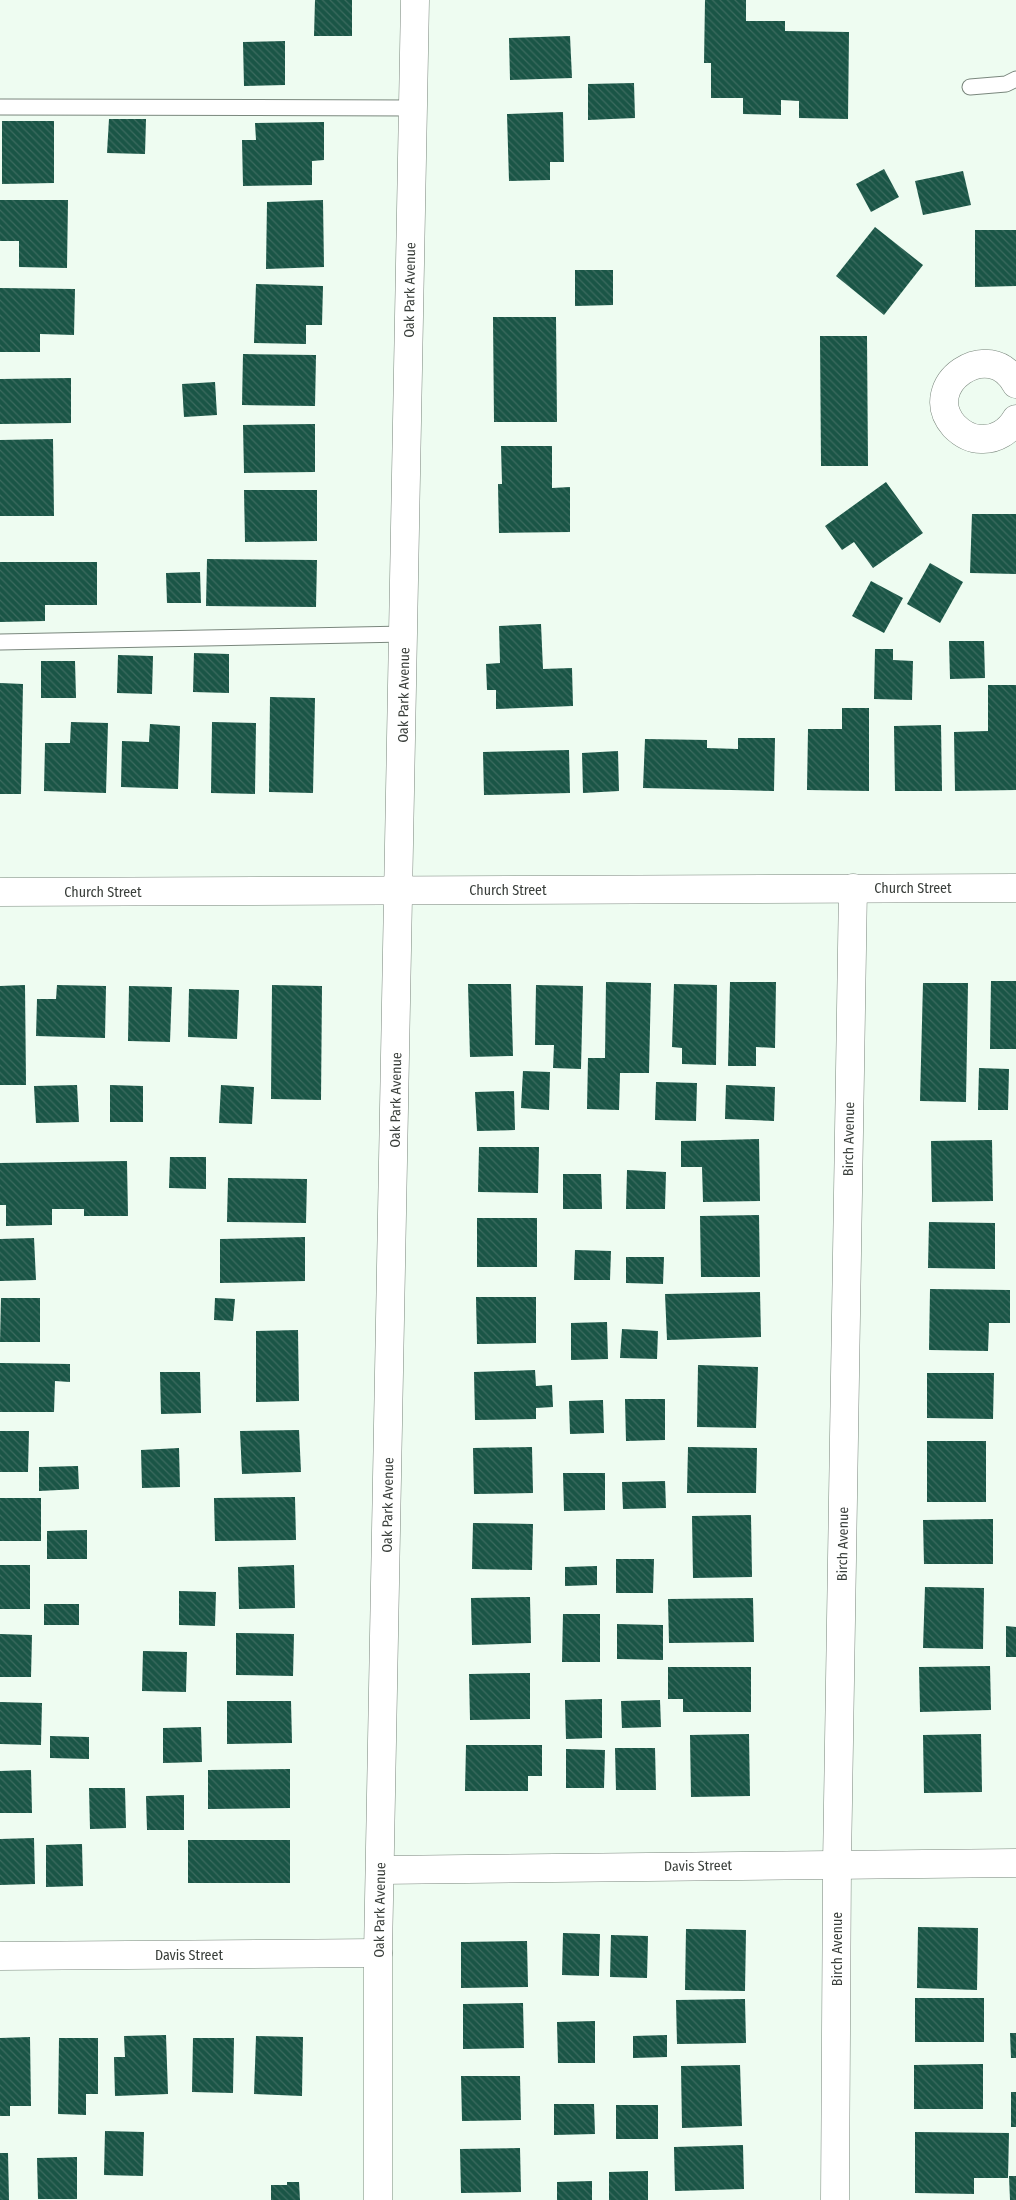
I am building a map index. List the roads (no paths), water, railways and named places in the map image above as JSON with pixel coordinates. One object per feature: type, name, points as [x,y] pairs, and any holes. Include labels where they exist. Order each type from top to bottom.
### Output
[{"type":"street","name":"Oak Park Avenue","points":[[378,2200],[378,1953],[405,634],[415,0]]},
{"type":"street","points":[[1016,384],[1004,370],[991,364],[978,364],[966,367],[955,376],[948,387],[945,398],[946,410],[950,421],[968,437],[992,438],[1003,433],[1016,419]]},
{"type":"street","name":"Birch Avenue","points":[[835,2200],[837,1864],[853,888]]},
{"type":"street","name":"Church Street","points":[[0,892],[1016,888]]},
{"type":"street","name":"Davis Street","points":[[380,1870],[1016,1863]]},
{"type":"street","name":"Davis Street","points":[[0,1956],[378,1953]]},
{"type":"lane","points":[[970,87],[1006,84],[1016,79]]},
{"type":"lane","points":[[0,107],[413,108]]},
{"type":"lane","points":[[0,642],[405,634]]}]
